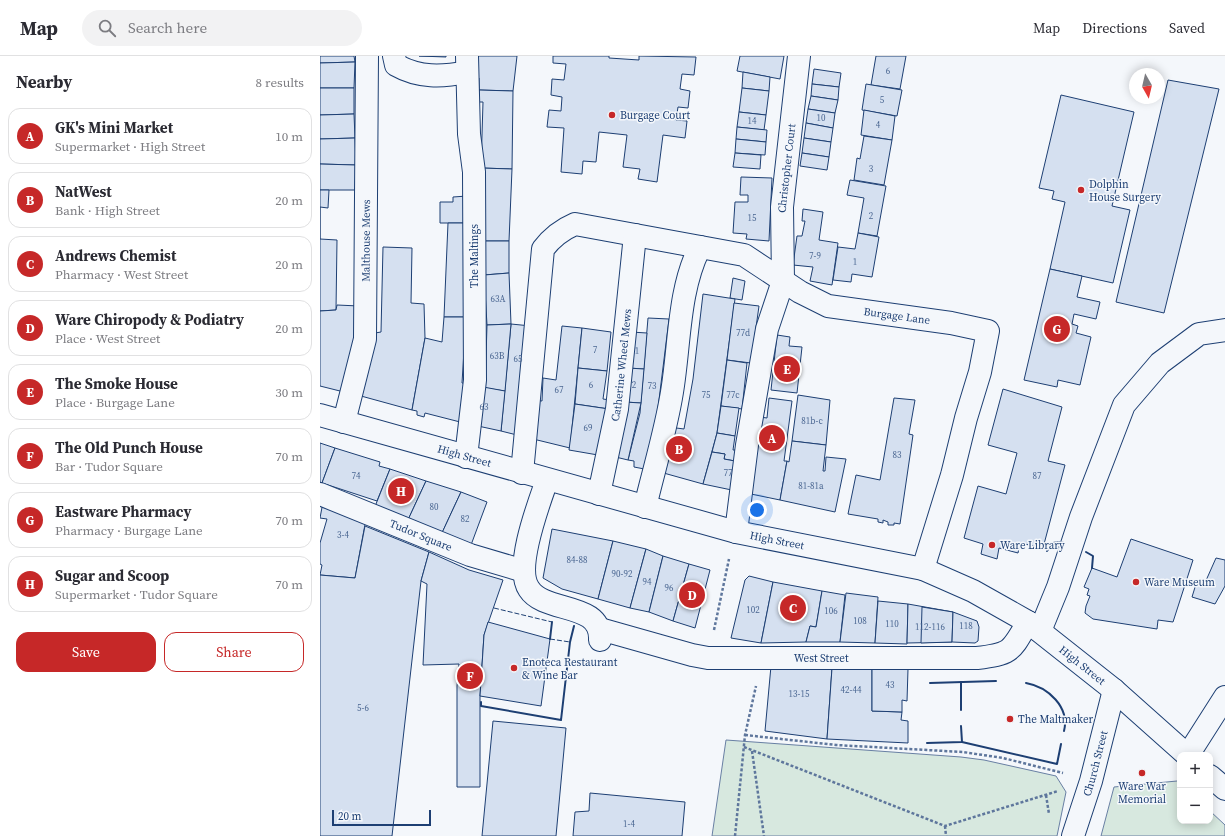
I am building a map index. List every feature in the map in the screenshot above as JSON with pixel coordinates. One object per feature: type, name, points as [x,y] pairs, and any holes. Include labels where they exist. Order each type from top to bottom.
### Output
[{"type":"street","name":"Malthouse Mews","points":[[344,422],[365,339],[367,56]]},
{"type":"street","points":[[394,56],[396,64],[408,72],[422,75],[450,75],[467,64]]},
{"type":"street","name":"Christopher Court","points":[[736,532],[747,445],[767,329],[783,281],[782,207],[799,56]]},
{"type":"street","name":"The Maltings","points":[[466,457],[475,380],[474,172],[469,134],[467,64]]},
{"type":"street","name":"Burgage Lane","points":[[522,472],[543,249],[550,239],[561,230],[575,224],[744,255],[783,281],[828,306],[951,323],[988,331],[980,372],[923,569]]},
{"type":"street","name":"Catherine Wheel Mews","points":[[599,494],[617,409],[635,235]]},
{"type":"street","points":[[645,507],[672,393],[686,287],[692,263],[700,246]]},
{"type":"street","name":"West Street","points":[[524,571],[528,589],[537,597],[593,619],[600,635],[708,658],[977,658],[1000,656],[1012,648],[1034,627],[1058,587],[1081,517],[1124,405],[1160,363],[1188,342],[1200,334],[1225,330]]},
{"type":"street","name":"High Street","points":[[320,415],[736,532],[923,569],[973,591],[1034,627],[1114,690],[1185,752]]},
{"type":"street","points":[[524,571],[530,535],[547,480]]},
{"type":"street","name":"Tudor Square","points":[[320,494],[470,555],[524,571]]},
{"type":"street","name":"Church Street","points":[[1073,836],[1091,781],[1114,690]]},
{"type":"street","points":[[1190,752],[1225,697]]},
{"type":"street","points":[[1213,779],[1225,789]]},
{"type":"path","points":[[708,658],[736,532]]},
{"type":"path","points":[[735,836],[745,735],[761,658]]},
{"type":"path","points":[[745,735],[836,745],[963,752],[1004,758],[1091,781]]},
{"type":"path","points":[[744,747],[945,826],[1091,781]]},
{"type":"path","points":[[752,751],[764,836]]},
{"type":"path","points":[[945,826],[946,836]]},
{"type":"shaded area","points":[[726,740],[961,757],[984,760],[1056,776],[1066,792],[1057,836],[712,836]]},
{"type":"shaded area","points":[[1177,781],[1177,824],[1213,824],[1213,814],[1225,825],[1225,836],[1101,836],[1114,787]]},
{"type":"building","points":[[320,56],[354,56],[355,62],[320,63]]},
{"type":"building","points":[[419,56],[446,56],[446,57]]},
{"type":"building","points":[[476,56],[517,56],[513,91],[479,90],[479,78],[476,77]]},
{"type":"building","name":"Burgage Court","points":[[553,56],[609,56],[609,58],[639,60],[639,56],[696,57],[694,75],[682,74],[680,89],[690,91],[688,108],[678,107],[676,120],[687,121],[685,138],[663,135],[657,182],[638,179],[640,169],[623,167],[627,135],[599,132],[596,162],[583,161],[582,174],[561,172],[564,128],[547,127],[549,110],[561,111],[562,97],[551,95],[552,79],[564,80],[566,64],[553,63]]},
{"type":"building","points":[[740,56],[784,56],[780,79],[737,71]]},
{"type":"building","points":[[876,56],[906,56],[900,89],[871,85]]},
{"type":"building","points":[[355,62],[354,88],[320,88],[320,63]]},
{"type":"building","points":[[814,69],[841,73],[839,87],[812,84]]},
{"type":"building","points":[[743,72],[770,77],[769,91],[742,88]]},
{"type":"building","points":[[1168,80],[1219,89],[1164,313],[1116,302],[1162,104],[1165,104],[1165,93]]},
{"type":"building","points":[[812,84],[839,87],[838,100],[811,96]]},
{"type":"building","points":[[866,84],[902,90],[897,116],[862,110]]},
{"type":"building","points":[[320,88],[354,88],[354,114],[320,115]]},
{"type":"building","points":[[742,88],[769,91],[766,115],[739,112]]},
{"type":"building","points":[[479,90],[513,91],[512,169],[481,168],[483,102],[479,102]]},
{"type":"building","name":"Dolphin House Surgery","points":[[1061,95],[1134,112],[1112,206],[1130,210],[1113,283],[1050,269],[1065,202],[1052,199],[1054,191],[1039,188]]},
{"type":"building","points":[[811,96],[838,100],[835,113],[808,109]]},
{"type":"building","points":[[808,109],[835,113],[833,128],[806,123]]},
{"type":"building","points":[[864,110],[895,116],[892,140],[861,135]]},
{"type":"building","points":[[739,112],[766,115],[764,130],[737,127]]},
{"type":"building","points":[[354,114],[355,138],[320,139],[320,115]]},
{"type":"building","points":[[806,123],[833,128],[831,142],[804,138]]},
{"type":"building","points":[[737,127],[767,130],[766,142],[736,139]]},
{"type":"building","points":[[864,136],[892,140],[884,185],[854,180],[857,158],[860,159]]},
{"type":"building","points":[[355,138],[356,165],[320,164],[320,139]]},
{"type":"building","points":[[804,138],[831,142],[829,157],[802,153]]},
{"type":"building","points":[[736,139],[766,142],[765,155],[735,153]]},
{"type":"building","points":[[735,153],[761,155],[760,169],[733,167]]},
{"type":"building","points":[[802,153],[829,157],[827,170],[800,166]]},
{"type":"building","points":[[320,164],[356,165],[355,190],[320,190]]},
{"type":"building","points":[[481,168],[512,169],[509,241],[483,241]]},
{"type":"building","points":[[741,177],[772,178],[769,241],[746,239],[747,234],[733,233],[735,202],[748,202],[748,195],[740,195]]},
{"type":"building","points":[[850,180],[886,186],[877,236],[858,233],[864,198],[847,195]]},
{"type":"building","points":[[320,190],[329,190],[328,208],[320,207]]},
{"type":"building","points":[[467,196],[467,223],[440,223],[440,202],[453,202],[453,197]]},
{"type":"building","points":[[803,209],[823,212],[819,240],[838,243],[832,285],[810,281],[813,267],[793,265],[797,236],[802,236],[805,221],[802,221]]},
{"type":"building","points":[[448,223],[467,223],[466,317],[444,317]]},
{"type":"building","points":[[858,233],[879,237],[872,277],[852,274],[851,282],[833,280],[838,247],[855,249]]},
{"type":"building","points":[[320,239],[337,240],[336,310],[320,311]]},
{"type":"building","points":[[483,241],[509,241],[509,273],[484,275]]},
{"type":"building","points":[[383,247],[412,248],[411,303],[424,304],[425,338],[412,410],[361,396],[375,333],[381,332]]},
{"type":"building","points":[[1050,269],[1082,276],[1077,297],[1100,302],[1096,319],[1074,314],[1072,324],[1078,326],[1076,333],[1091,337],[1080,385],[1058,380],[1057,387],[1024,380]]},
{"type":"building","points":[[509,273],[511,324],[487,325],[484,275]]},
{"type":"building","points":[[733,278],[745,281],[742,300],[730,298]]},
{"type":"building","points":[[703,294],[735,299],[717,433],[703,484],[660,472],[669,427],[684,429],[693,379]]},
{"type":"building","points":[[734,303],[759,306],[751,363],[727,360]]},
{"type":"building","points":[[337,305],[359,306],[356,354],[344,392],[320,386],[320,311],[336,310]]},
{"type":"building","points":[[444,317],[466,317],[462,383],[467,384],[464,423],[425,413],[424,417],[417,415],[417,411],[412,410],[425,338],[442,342]]},
{"type":"building","points":[[648,318],[669,319],[656,424],[660,472],[634,467],[634,461],[628,460],[640,413]]},
{"type":"building","points":[[511,324],[531,326],[529,438],[501,431]]},
{"type":"building","points":[[511,324],[505,391],[485,388],[487,325]]},
{"type":"building","points":[[562,326],[582,328],[570,448],[529,438],[534,400],[542,401],[543,378],[556,380]]},
{"type":"building","points":[[582,328],[611,332],[607,371],[578,368]]},
{"type":"building","points":[[631,332],[647,333],[644,369],[628,368]]},
{"type":"building","points":[[777,335],[790,337],[789,346],[802,347],[797,393],[771,390]]},
{"type":"building","points":[[727,360],[747,363],[742,409],[721,406]]},
{"type":"building","points":[[578,368],[607,371],[603,399],[610,400],[609,409],[575,404]]},
{"type":"building","points":[[628,368],[644,369],[641,403],[625,402]]},
{"type":"building","points":[[467,384],[505,391],[501,431],[464,423]]},
{"type":"building","points":[[1003,389],[1062,407],[1048,461],[1065,465],[1043,548],[1020,543],[1018,553],[999,548],[997,559],[981,554],[983,544],[964,538],[978,486],[1006,494],[1017,453],[988,445]]},
{"type":"building","points":[[798,395],[830,400],[826,445],[792,441]]},
{"type":"building","points":[[769,398],[792,401],[784,461],[787,461],[780,500],[746,493],[760,417],[767,418]]},
{"type":"building","points":[[894,398],[915,400],[909,434],[913,435],[900,524],[894,523],[894,525],[888,525],[888,522],[883,520],[883,523],[878,522],[878,519],[848,514],[856,475],[880,480]]},
{"type":"building","points":[[625,402],[641,403],[628,460],[599,453]]},
{"type":"building","points":[[575,404],[609,409],[598,455],[569,450]]},
{"type":"building","points":[[721,406],[739,408],[735,436],[717,433]]},
{"type":"building","points":[[717,433],[735,436],[733,450],[737,450],[735,461],[724,459],[725,454],[712,452]]},
{"type":"building","points":[[792,441],[826,445],[823,471],[825,471],[826,457],[846,459],[835,512],[780,500],[787,461],[789,462]]},
{"type":"building","points":[[320,443],[335,448],[322,483],[320,482]]},
{"type":"building","points":[[335,448],[380,462],[379,466],[390,469],[377,501],[322,483]]},
{"type":"building","points":[[712,452],[725,454],[724,459],[735,461],[746,493],[703,484]]},
{"type":"building","points":[[390,469],[426,481],[407,522],[374,509]]},
{"type":"building","points":[[426,481],[461,492],[441,535],[407,522]]},
{"type":"building","points":[[461,492],[487,502],[471,545],[441,535]]},
{"type":"building","points":[[323,502],[366,519],[355,578],[320,575],[322,565],[320,564],[320,543],[327,519],[320,518]]},
{"type":"building","points":[[365,526],[429,552],[421,581],[392,836],[320,836],[320,575],[355,578]]},
{"type":"building","points":[[552,529],[613,541],[598,599],[562,589],[543,578]]},
{"type":"building","name":"Ware Museum","points":[[1131,539],[1193,560],[1173,622],[1158,620],[1157,629],[1093,619],[1085,613],[1090,596],[1087,595],[1089,589],[1084,587],[1092,568],[1117,577]]},
{"type":"building","points":[[613,541],[646,549],[630,608],[598,599]]},
{"type":"building","points":[[646,549],[663,556],[649,612],[630,608]]},
{"type":"building","points":[[429,552],[469,570],[503,580],[484,635],[480,696],[480,787],[457,787],[457,686],[459,664],[423,665],[427,584],[421,581]]},
{"type":"building","points":[[663,556],[689,564],[673,621],[649,612]]},
{"type":"building","points":[[1216,558],[1225,560],[1225,586],[1215,604],[1192,597],[1196,584],[1204,585]]},
{"type":"building","points":[[689,564],[710,570],[695,628],[673,621]]},
{"type":"building","points":[[749,576],[773,582],[761,643],[731,638],[745,580]]},
{"type":"building","points":[[773,582],[822,591],[816,627],[810,626],[806,642],[761,643]]},
{"type":"building","points":[[822,591],[845,595],[840,642],[806,642],[810,626],[816,627]]},
{"type":"building","points":[[846,593],[878,597],[875,643],[840,642]]},
{"type":"building","points":[[878,601],[908,604],[907,644],[875,643]]},
{"type":"building","points":[[908,604],[953,612],[952,642],[907,643]]},
{"type":"building","points":[[922,607],[953,612],[952,642],[921,643]]},
{"type":"building","points":[[953,612],[977,621],[979,627],[978,641],[975,643],[952,642]]},
{"type":"building","name":"Enoteca Restaurant & Wine Bar","points":[[488,622],[550,639],[541,706],[480,696],[484,635]]},
{"type":"building","points":[[771,666],[832,668],[827,739],[765,731]]},
{"type":"building","points":[[832,668],[872,669],[872,711],[902,712],[901,720],[908,721],[908,743],[827,739]]},
{"type":"building","points":[[872,669],[908,669],[907,701],[902,700],[902,712],[872,711]]},
{"type":"building","points":[[493,721],[566,728],[556,836],[482,836]]},
{"type":"building","points":[[590,793],[685,802],[682,836],[573,836],[575,812],[589,811]]},
{"type":"fence","points":[[494,608],[552,622]]},
{"type":"fence","points":[[550,639],[570,642]]},
{"type":"wall","points":[[1047,551],[1053,543],[1064,543]]},
{"type":"wall","points":[[1086,552],[1093,556],[1092,568]]},
{"type":"wall","points":[[550,639],[552,622]]},
{"type":"wall","points":[[481,702],[481,706],[561,720],[570,642],[574,626]]},
{"type":"wall","points":[[930,683],[996,681]]},
{"type":"wall","points":[[961,682],[961,710]]},
{"type":"wall","points":[[1026,683],[1042,689],[1056,700],[1064,714],[1064,731]]},
{"type":"wall","points":[[927,743],[962,742],[961,726]]},
{"type":"wall","points":[[962,742],[1057,764],[1061,744]]},
{"type":"place","name":"Burgage Court","points":[[612,115]]},
{"type":"place","name":"Dolphin House Surgery","points":[[1081,190]]},
{"type":"place","name":"Eastware Pharmacy","points":[[1057,329]]},
{"type":"place","name":"The Smoke House","points":[[787,369]]},
{"type":"place","name":"GK's Mini Market","points":[[772,438]]},
{"type":"place","name":"NatWest","points":[[679,449]]},
{"type":"place","name":"Sugar and Scoop","points":[[401,491]]},
{"type":"place","name":"Ware Library","points":[[992,545]]},
{"type":"place","name":"Ware Museum","points":[[1136,582]]},
{"type":"place","name":"Ware Chiropody & Podiatry","points":[[692,595]]},
{"type":"place","name":"Andrews Chemist","points":[[793,608]]},
{"type":"place","name":"Enoteca Restaurant & Wine Bar","points":[[514,668]]},
{"type":"place","name":"The Old Punch House","points":[[470,676]]},
{"type":"place","name":"The Maltmaker","points":[[1010,719]]},
{"type":"place","name":"Ware War Memorial","points":[[1142,773]]}]
